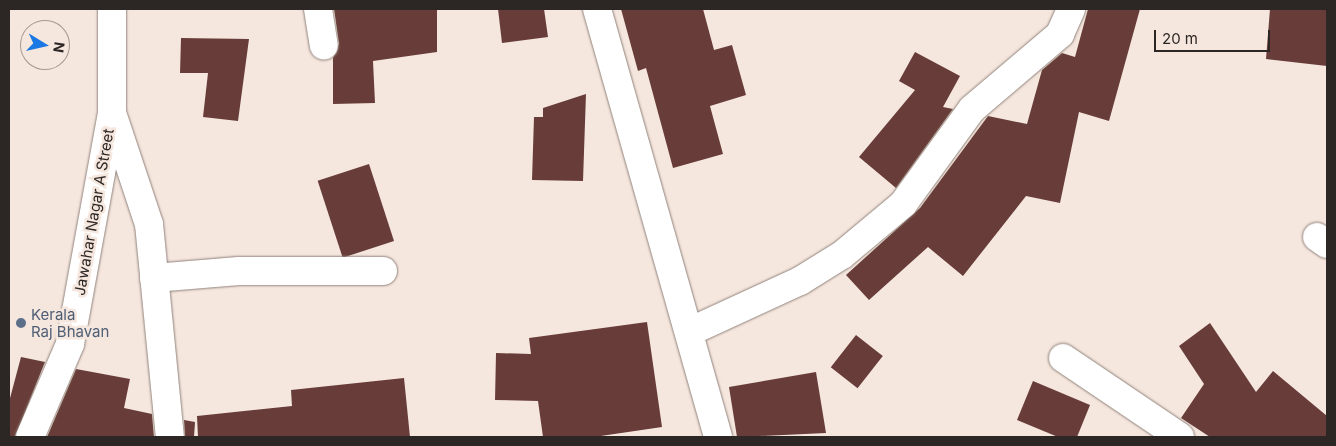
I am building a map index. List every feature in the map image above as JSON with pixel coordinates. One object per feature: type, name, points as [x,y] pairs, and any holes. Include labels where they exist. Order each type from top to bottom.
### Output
[{"type":"street","name":"Jawahar Nagar A Street","points":[[30,437],[70,344],[112,113],[112,9]]},
{"type":"street","points":[[318,9],[324,46]]},
{"type":"street","points":[[597,9],[718,437]]},
{"type":"street","points":[[689,332],[800,281],[842,255],[903,204],[972,109],[1060,34],[1071,9]]},
{"type":"street","points":[[112,113],[149,224],[170,437]]},
{"type":"street","points":[[154,278],[239,271],[383,271]]},
{"type":"street","points":[[1063,358],[1180,437]]},
{"type":"building","points":[[334,9],[437,9],[437,52],[373,61],[375,103],[333,104],[333,58],[339,44]]},
{"type":"building","points":[[498,9],[544,9],[548,37],[502,43]]},
{"type":"building","points":[[621,9],[703,9],[714,50],[732,45],[746,95],[710,106],[723,154],[673,168],[646,68],[638,71]]},
{"type":"building","points":[[1088,9],[1140,9],[1109,121],[1079,112],[1060,203],[1026,196],[963,276],[928,247],[869,300],[846,275],[920,208],[988,116],[1027,124],[1042,70],[1062,53],[1075,57]]},
{"type":"building","points":[[1270,9],[1327,9],[1327,66],[1266,59]]},
{"type":"building","points":[[181,38],[249,39],[238,121],[203,117],[208,73],[180,73]]},
{"type":"building","points":[[915,52],[960,76],[943,107],[953,109],[896,188],[859,157],[915,90],[899,81]]},
{"type":"building","points":[[586,94],[583,181],[532,180],[534,117],[543,117],[543,108]]},
{"type":"building","points":[[369,164],[394,241],[343,258],[318,181]]},
{"type":"building","points":[[647,322],[662,427],[594,437],[543,437],[538,401],[495,400],[496,353],[531,354],[529,338]]},
{"type":"building","points":[[1210,323],[1256,392],[1273,371],[1327,416],[1327,437],[1210,437],[1181,418],[1204,384],[1179,346]]},
{"type":"building","points":[[856,335],[883,356],[858,388],[831,367]]},
{"type":"building","points":[[21,357],[45,362],[15,437],[9,437],[9,402]]},
{"type":"building","points":[[76,369],[130,379],[124,408],[152,414],[154,437],[47,437]]},
{"type":"building","points":[[816,372],[826,433],[737,437],[729,387]]},
{"type":"building","points":[[404,378],[410,437],[198,437],[197,416],[292,406],[291,390]]},
{"type":"building","points":[[1033,381],[1090,405],[1077,437],[1058,437],[1017,420]]},
{"type":"building","points":[[184,420],[195,422],[194,437],[185,437]]},
{"type":"place","name":"Kerala Raj Bhavan","points":[[21,323]]}]
